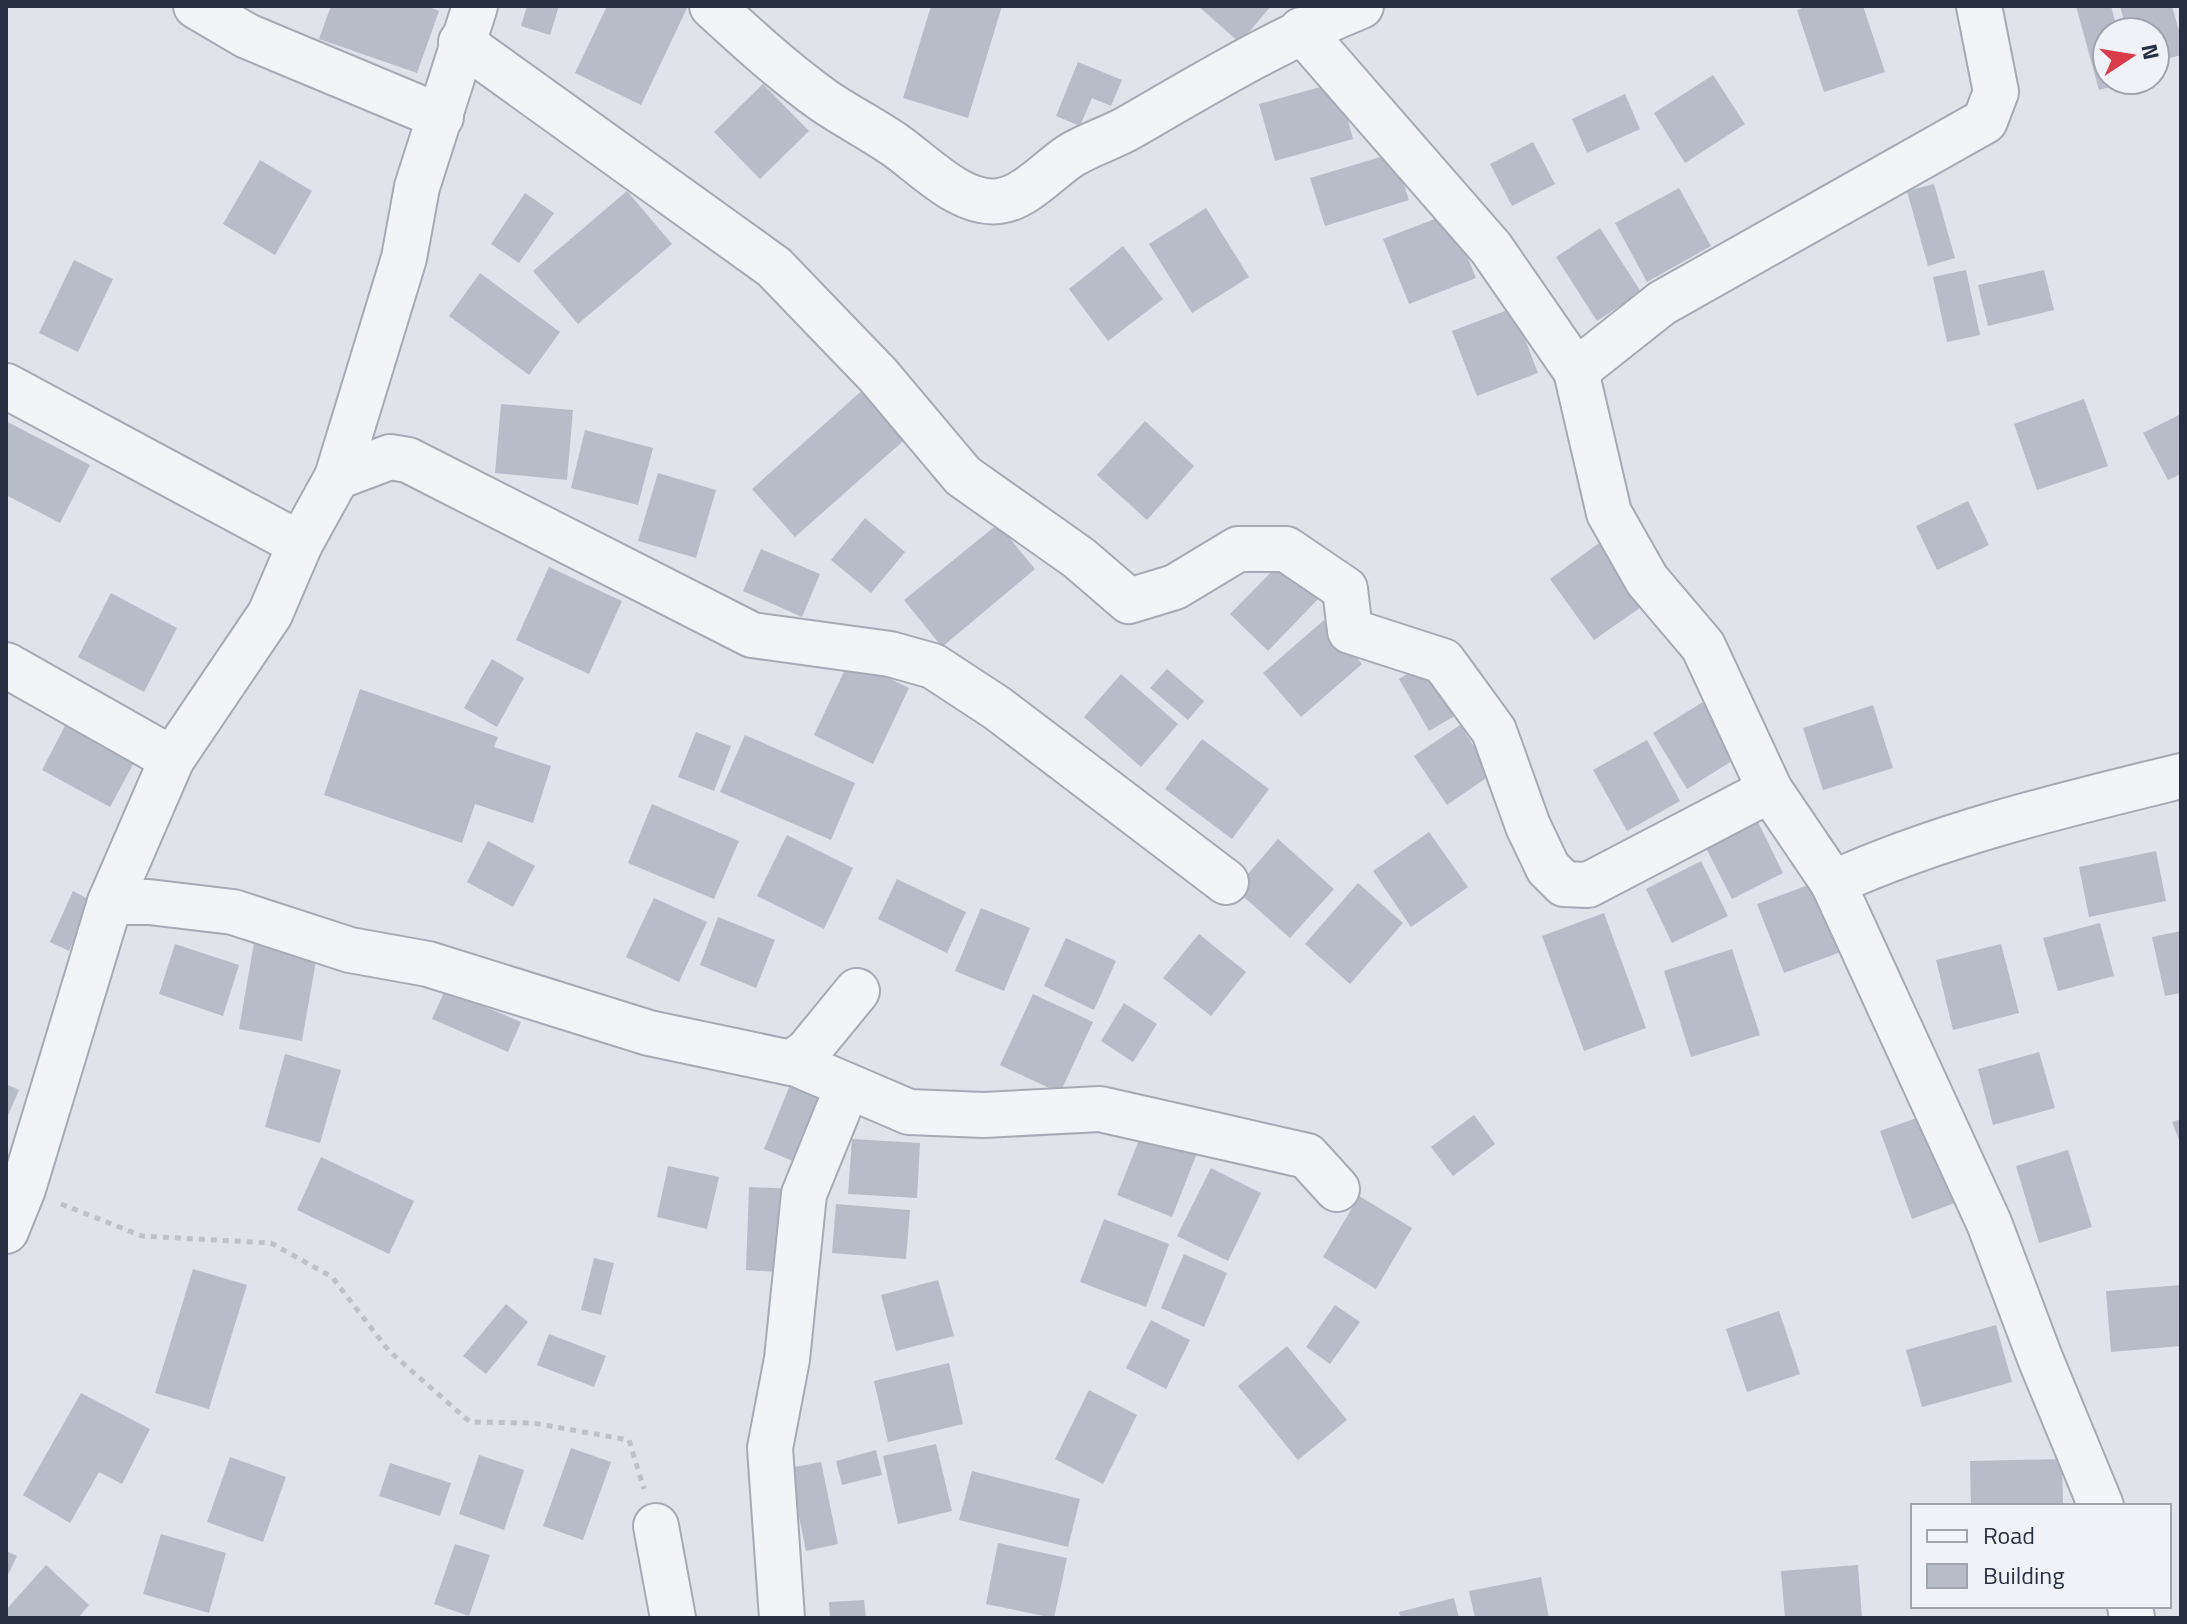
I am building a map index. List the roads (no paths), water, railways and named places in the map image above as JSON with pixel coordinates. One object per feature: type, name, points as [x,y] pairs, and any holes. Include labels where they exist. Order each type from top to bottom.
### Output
[{"type":"street","points":[[196,6],[247,36],[441,117]]},
{"type":"street","points":[[712,6],[759,50],[824,100],[895,145],[944,183],[981,200],[1001,202],[1036,183],[1071,155],[1127,128],[1225,69],[1301,30],[1361,6]]},
{"type":"street","points":[[1576,371],[1662,303],[1985,121],[1996,92],[1979,6]]},
{"type":"street","points":[[6,1231],[23,1189],[110,902],[172,759],[270,614],[300,544],[337,477],[404,258],[417,187],[468,24],[774,267],[878,375],[963,476],[1079,558],[1129,601],[1175,587],[1238,549],[1286,549],[1345,589],[1350,631],[1443,661],[1494,731],[1528,826],[1548,868],[1564,884],[1588,885],[1770,790]]},
{"type":"street","points":[[1301,30],[1491,248],[1576,371],[1609,513],[1647,580],[1703,646],[1770,790],[1833,883],[1989,1223],[2100,1504]]},
{"type":"street","points":[[6,386],[300,544]]},
{"type":"street","points":[[337,477],[390,457],[408,460],[752,635],[890,654],[933,666],[997,708],[1226,882]]},
{"type":"street","points":[[6,665],[172,759]]},
{"type":"street","points":[[1833,883],[1895,855],[2000,823],[2181,776]]},
{"type":"street","points":[[110,902],[164,903],[233,912],[350,950],[428,964],[649,1033],[792,1062],[909,1112],[984,1115],[1100,1109],[1307,1156],[1337,1189]]},
{"type":"street","points":[[792,1062],[807,1052],[857,991]]},
{"type":"street","points":[[782,1618],[770,1448],[787,1359],[804,1194],[847,1088]]},
{"type":"street","points":[[656,1526],[673,1618]]}]
